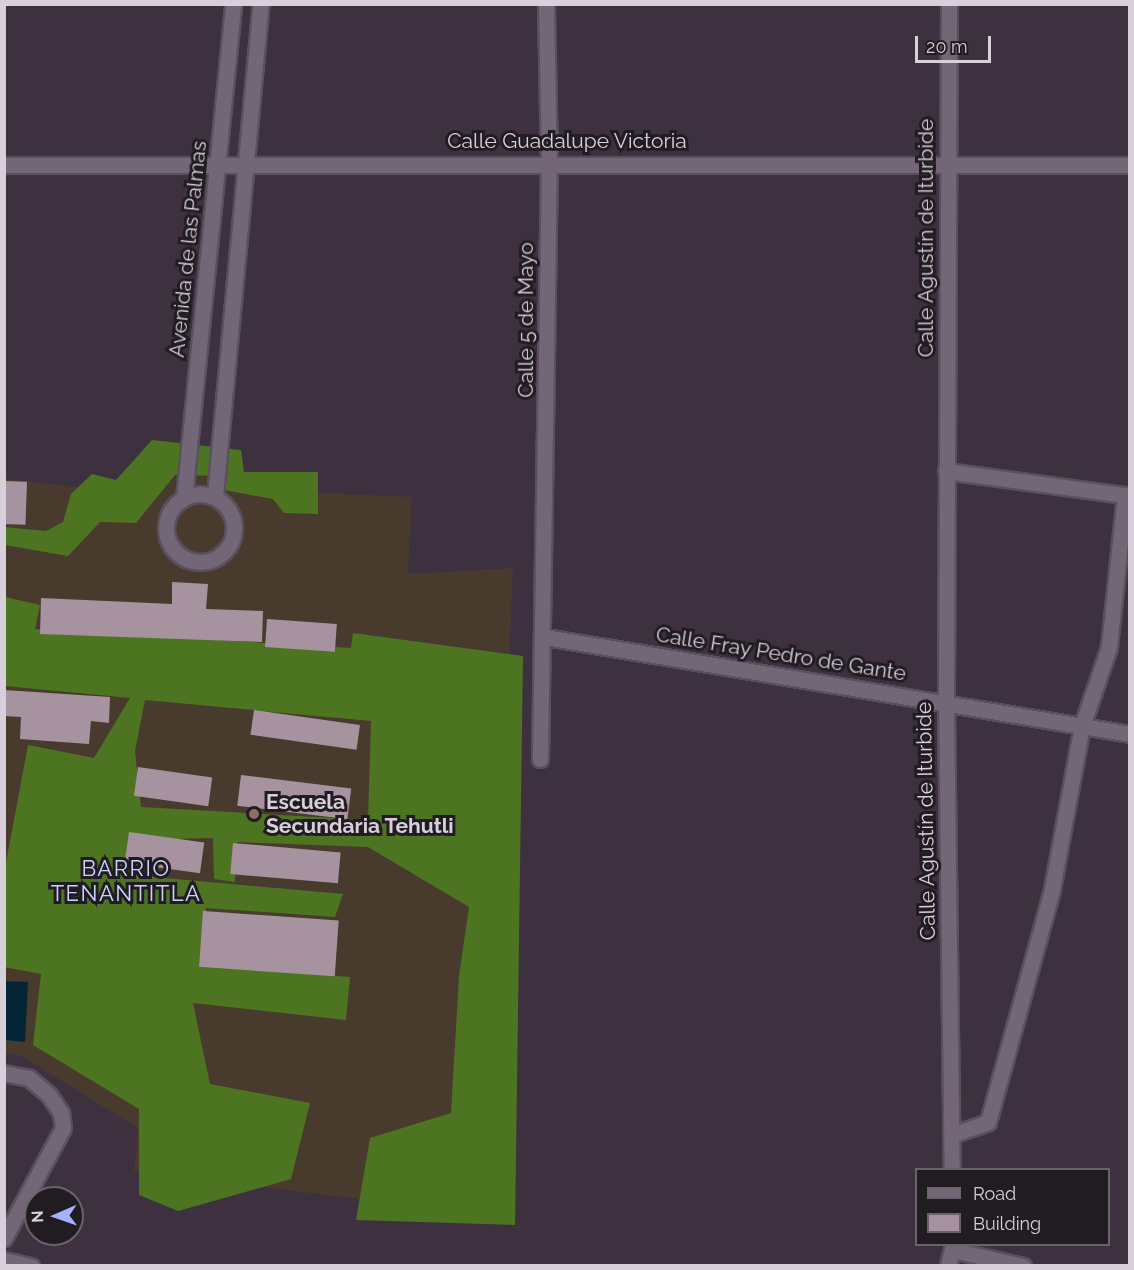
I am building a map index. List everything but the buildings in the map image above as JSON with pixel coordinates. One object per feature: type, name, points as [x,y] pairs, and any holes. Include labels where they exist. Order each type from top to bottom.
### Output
[{"type":"street","name":"Avenida de las Palmas","points":[[215,496],[230,511],[234,533],[224,553],[204,562],[184,558],[167,534],[169,513],[184,498],[233,4]]},
{"type":"street","points":[[184,498],[215,496],[261,4]]},
{"type":"street","name":"Calle 5 de Mayo","points":[[540,759],[545,637],[549,162],[546,4]]},
{"type":"street","name":"Calle Agustín de Iturbide","points":[[949,4],[946,163],[946,702],[952,1168]]},
{"type":"street","name":"Calle Guadalupe Victoria","points":[[4,165],[549,162],[1130,165]]},
{"type":"street","points":[[946,471],[1127,496],[1109,647],[1082,726],[1052,889],[988,1122],[951,1135]]},
{"type":"street","name":"Calle Fray Pedro de Gante","points":[[545,637],[1130,734]]},
{"type":"street","points":[[4,1073],[29,1078],[49,1095],[61,1113],[63,1128],[4,1238]]},
{"type":"street","points":[[948,1266],[953,1247],[1023,1266]]},
{"type":"street","points":[[4,1260],[31,1266]]},
{"type":"shaded area","name":"Escuela Secundaria Tehutli","points":[[158,457],[232,467],[233,489],[412,497],[408,574],[513,568],[486,1215],[134,1171],[138,1128],[22,1056],[5,1053],[4,479],[123,492]]},
{"type":"green space","points":[[152,440],[241,450],[244,472],[318,472],[318,514],[284,513],[273,499],[224,490],[223,476],[175,475],[136,523],[100,522],[68,556],[5,545],[4,527],[46,531],[63,522],[71,494],[92,474],[116,480]]},
{"type":"green space","points":[[5,597],[40,605],[35,629],[351,648],[353,633],[523,656],[515,1225],[356,1220],[370,1138],[451,1113],[459,976],[469,907],[368,847],[237,842],[235,882],[214,879],[213,838],[129,840],[131,875],[343,894],[335,917],[206,908],[204,966],[350,977],[346,1020],[193,1003],[210,1084],[310,1103],[291,1179],[178,1211],[139,1195],[139,1109],[33,1045],[41,974],[4,967],[5,868],[28,745],[94,758],[130,698],[5,686]],"holes":[[[145,700],[371,721],[368,820],[141,807],[135,751]]]},
{"type":"water","points":[[4,981],[28,982],[25,1042],[5,1040]]},
{"type":"place","name":"Escuela Secundaria Tehutli","points":[[254,814]]},
{"type":"district","name":"BARRIO TENANTITLA","points":[[126,880]]}]
